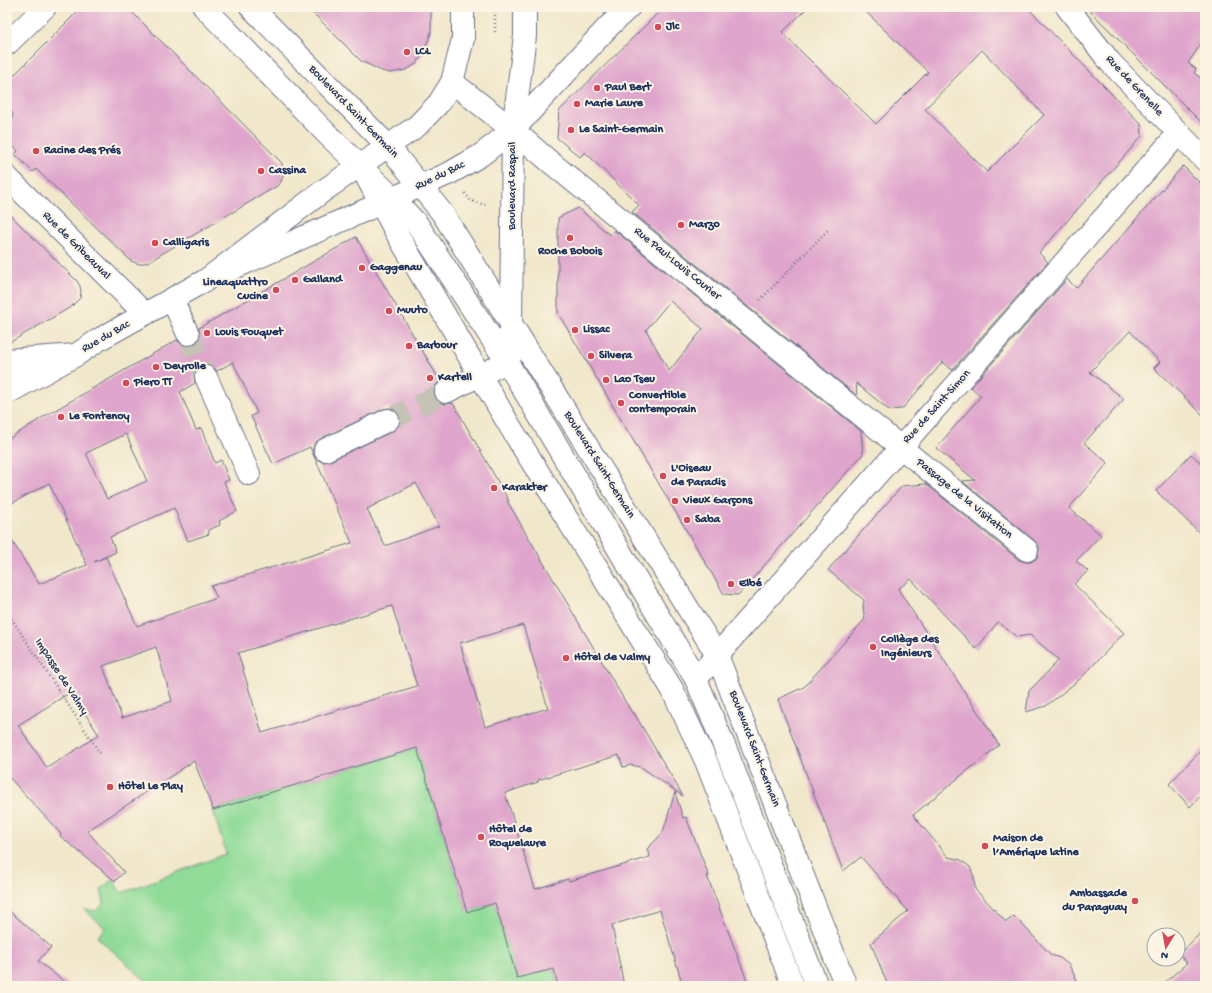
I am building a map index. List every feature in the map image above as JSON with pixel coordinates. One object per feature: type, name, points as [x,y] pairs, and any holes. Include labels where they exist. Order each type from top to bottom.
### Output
[{"type":"street","points":[[7,44],[45,7]]},
{"type":"street","name":"Boulevard Saint-Germain","points":[[204,7],[360,166],[386,200],[480,376],[672,689],[706,761],[793,986]]},
{"type":"street","name":"Boulevard Saint-Germain","points":[[250,7],[388,146],[443,214],[717,655],[846,986]]},
{"type":"street","points":[[360,166],[417,126],[439,103],[452,82],[463,39],[463,7]]},
{"type":"street","name":"Boulevard Raspail","points":[[508,363],[511,325],[513,130],[525,36],[526,7]]},
{"type":"street","name":"Rue du Bac","points":[[7,393],[206,280],[450,173],[481,154],[513,130],[608,27],[629,7]]},
{"type":"street","name":"Rue de Grenelle","points":[[1067,7],[1110,62],[1178,134],[1205,160]]},
{"type":"street","name":"Rue Paul-Louis Courier","points":[[452,82],[513,130],[549,161],[901,447]]},
{"type":"street","name":"Rue de Saint-Simon","points":[[696,679],[1178,134]]},
{"type":"street","name":"Rue du Bac","points":[[206,280],[323,191],[360,166]]},
{"type":"street","name":"Rue de Gribeauval","points":[[7,177],[145,314]]},
{"type":"street","name":"Boulevard Saint-Germain","points":[[386,200],[417,224],[508,363],[696,679],[726,750],[817,986]]},
{"type":"street","points":[[172,299],[188,334]]},
{"type":"street","points":[[7,360],[76,355]]},
{"type":"street","points":[[446,392],[508,363]]},
{"type":"street","points":[[7,378],[38,375]]},
{"type":"street","points":[[206,377],[249,474]]},
{"type":"street","points":[[325,450],[388,420]]},
{"type":"street","name":"Passage de la Visitation","points":[[901,447],[1027,550]]},
{"type":"path","points":[[495,7],[495,32]]},
{"type":"path","points":[[462,190],[470,201],[488,205]]},
{"type":"path","points":[[743,318],[828,230]]},
{"type":"path","name":"Impasse de Valmy","points":[[7,612],[100,752]]},
{"type":"green space","points":[[417,748],[467,912],[495,903],[517,977],[554,969],[558,986],[152,986],[97,937],[105,928],[84,909],[96,911],[104,903],[101,889],[113,879],[121,893],[226,854],[213,810]]},
{"type":"building","points":[[82,7],[127,7],[280,161],[284,173],[281,182],[277,186],[148,262],[139,264],[131,261],[36,169],[33,172],[15,154],[18,151],[7,140],[13,114],[7,105],[7,82]]},
{"type":"building","points":[[307,7],[431,7],[431,33],[423,54],[416,64],[406,70],[390,73],[382,71],[361,61]]},
{"type":"building","points":[[664,7],[808,7],[782,33],[876,124],[928,72],[861,7],[1027,7],[1141,124],[1142,136],[1039,253],[1048,262],[952,370],[943,362],[902,409],[889,410],[856,383],[857,396],[632,212],[639,205],[585,152],[580,157],[557,138],[559,111]],"holes":[[[982,50],[1044,115],[987,172],[925,109]]]},
{"type":"building","points":[[1086,7],[1205,7],[1205,38],[1188,63],[1196,69],[1194,73],[1205,81],[1205,126]]},
{"type":"building","points":[[1183,166],[1205,188],[1205,417],[1154,368],[1160,362],[1130,331],[1090,372],[1124,399],[1084,443],[1108,463],[1069,508],[1101,535],[1076,561],[1088,571],[1074,584],[1124,633],[1080,679],[1046,706],[1026,712],[1029,691],[1059,660],[1030,635],[1017,637],[998,622],[976,649],[911,579],[898,589],[999,745],[913,815],[948,857],[961,860],[970,867],[974,877],[975,889],[1006,922],[1014,916],[1051,955],[1060,958],[1069,965],[1080,986],[888,986],[871,943],[908,911],[861,857],[843,871],[778,699],[804,687],[865,619],[863,608],[864,600],[828,570],[902,486],[926,484],[1019,560],[1031,562],[1037,558],[1039,546],[1035,541],[962,481],[975,480],[936,448],[981,396],[971,387],[1067,279],[1076,288]]},
{"type":"building","points":[[578,208],[610,235],[614,230],[861,431],[863,454],[738,595],[724,594],[558,313],[558,218]],"holes":[[[670,301],[703,329],[669,371],[646,330]]]},
{"type":"building","points":[[7,212],[77,281],[81,292],[80,298],[71,307],[7,344]]},
{"type":"building","points":[[356,237],[440,381],[436,385],[434,391],[435,398],[439,402],[445,404],[453,403],[509,501],[507,501],[632,713],[634,713],[683,796],[641,767],[631,765],[623,767],[619,755],[538,780],[538,782],[505,793],[535,889],[568,879],[569,881],[650,857],[647,849],[663,832],[675,792],[683,818],[686,817],[709,876],[707,876],[749,986],[683,986],[660,910],[612,925],[624,986],[558,986],[554,969],[517,978],[495,903],[467,912],[417,748],[213,810],[194,761],[87,831],[124,872],[115,881],[60,836],[61,834],[7,775],[7,533],[39,584],[87,565],[49,483],[7,506],[7,440],[43,417],[177,340],[186,346],[194,345],[200,336],[199,328]],"holes":[[[233,362],[257,413],[251,416],[273,464],[310,447],[352,543],[211,586],[217,598],[137,626],[106,557],[94,562],[116,552],[110,537],[174,508],[188,541],[209,534],[208,530],[220,525],[219,521],[237,511],[224,482],[229,480],[221,460],[215,463],[201,428],[196,430],[180,392],[195,383],[194,375],[196,370],[201,366],[208,365],[217,371]],[[389,408],[395,410],[399,415],[400,421],[398,427],[393,431],[330,461],[324,462],[318,460],[314,456],[313,449],[315,443],[320,439],[383,409]],[[126,434],[147,481],[107,499],[86,453]],[[416,483],[439,526],[385,546],[367,509]],[[392,606],[417,686],[262,733],[238,653]],[[523,625],[548,708],[485,727],[460,643]],[[156,647],[172,701],[122,718],[103,666]],[[71,692],[99,735],[47,768],[18,725]]]},
{"type":"building","points":[[1191,454],[1205,466],[1205,538],[1156,491]]},
{"type":"building","points":[[1205,746],[1205,791],[1190,807],[1169,784]]},
{"type":"building","points":[[7,909],[51,947],[38,961],[70,986],[7,986]]},
{"type":"building","points":[[1205,929],[1205,986],[1161,986],[1182,967],[1186,967],[1186,947]]},
{"type":"tunnel","points":[[188,334],[206,377]]},
{"type":"tunnel","points":[[388,420],[446,392]]},
{"type":"place","name":"Jlc","points":[[658,27]]},
{"type":"place","name":"LCL","points":[[407,52]]},
{"type":"place","name":"Paul Bert","points":[[597,88]]},
{"type":"place","name":"Marie Laure","points":[[577,104]]},
{"type":"place","name":"Le Saint-Germain","points":[[571,130]]},
{"type":"place","name":"Racine des Prés","points":[[36,151]]},
{"type":"place","name":"Cassina","points":[[261,171]]},
{"type":"place","name":"Marzo","points":[[681,225]]},
{"type":"place","name":"Roche Bobois","points":[[570,238]]},
{"type":"place","name":"Calligaris","points":[[155,243]]},
{"type":"place","name":"Gaggenau","points":[[362,268]]},
{"type":"place","name":"Galland","points":[[295,280]]},
{"type":"place","name":"Lineaquattro Cucine","points":[[276,290]]},
{"type":"place","name":"Muuto","points":[[389,311]]},
{"type":"place","name":"Lissac","points":[[575,330]]},
{"type":"place","name":"Louis Fouquet","points":[[207,333]]},
{"type":"place","name":"Barbour","points":[[409,346]]},
{"type":"place","name":"Silvera","points":[[591,356]]},
{"type":"place","name":"Deyrolle","points":[[156,367]]},
{"type":"place","name":"Kartell","points":[[430,378]]},
{"type":"place","name":"Lao Tseu","points":[[606,380]]},
{"type":"place","name":"Piero TT","points":[[126,383]]},
{"type":"place","name":"Convertible contemporain","points":[[621,403]]},
{"type":"place","name":"Le Fontenoy","points":[[61,417]]},
{"type":"place","name":"L'Oiseau de Paradis","points":[[663,476]]},
{"type":"place","name":"Karakter","points":[[494,488]]},
{"type":"place","name":"Vieux Garçons","points":[[675,501]]},
{"type":"place","name":"Saba","points":[[687,520]]},
{"type":"place","name":"Elbé","points":[[731,584]]},
{"type":"place","name":"Collège des Ingénieurs","points":[[873,647]]},
{"type":"place","name":"Hôtel de Valmy","points":[[566,658]]},
{"type":"place","name":"Hôtel Le Play","points":[[110,787]]},
{"type":"place","name":"Hôtel de Roquelaure","points":[[481,837]]},
{"type":"place","name":"Maison de l’Amérique latine","points":[[985,846]]},
{"type":"place","name":"Ambassade du Paraguay","points":[[1135,901]]}]
